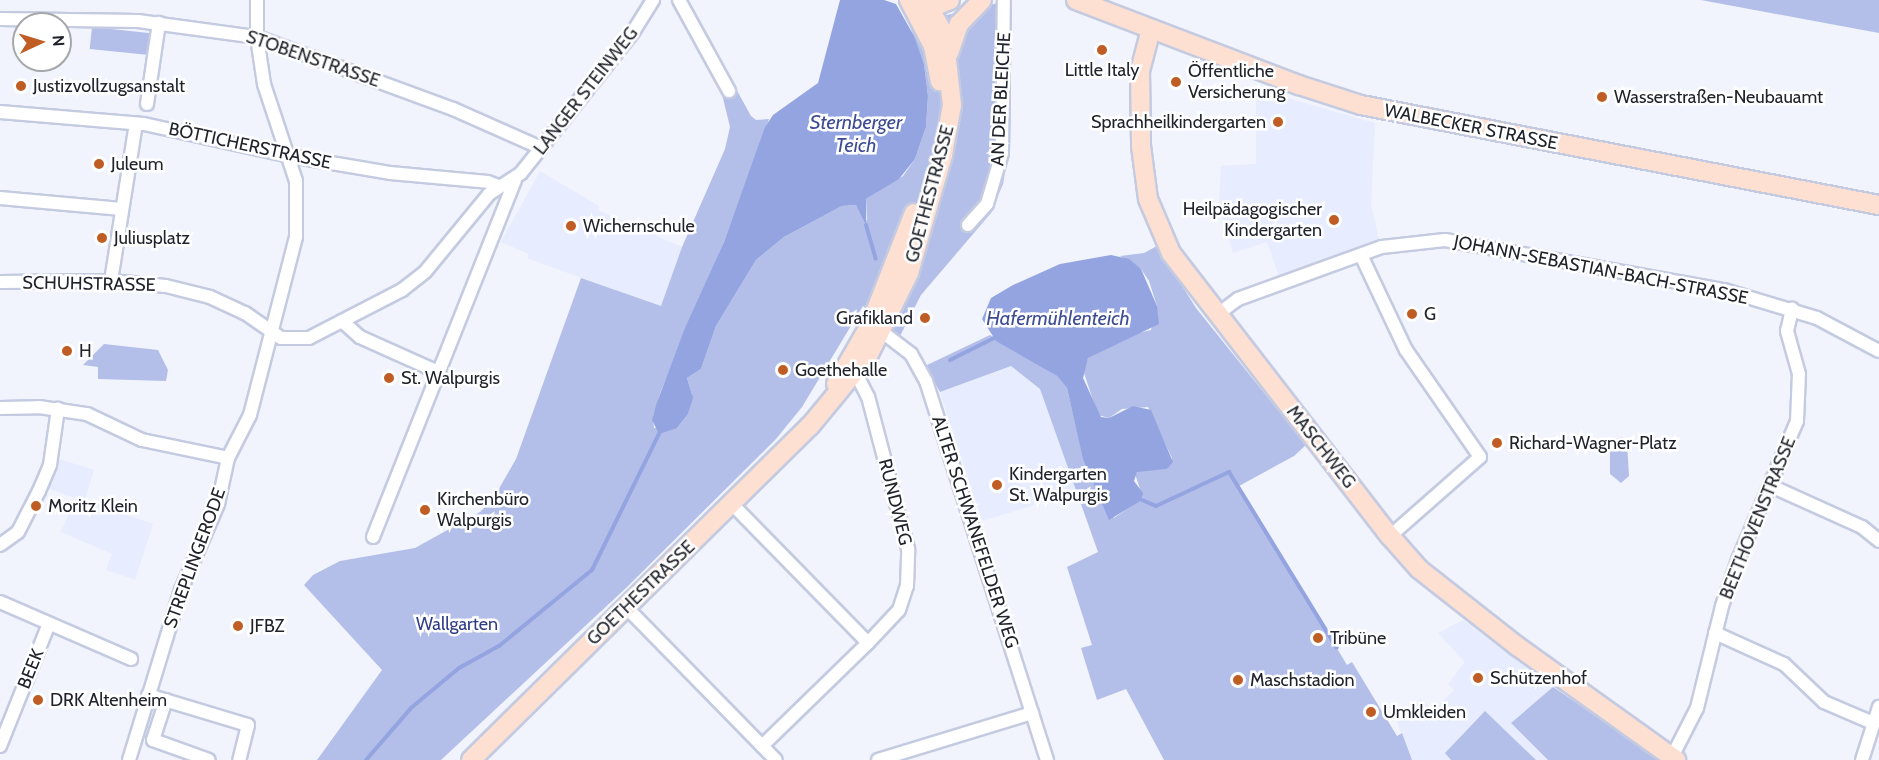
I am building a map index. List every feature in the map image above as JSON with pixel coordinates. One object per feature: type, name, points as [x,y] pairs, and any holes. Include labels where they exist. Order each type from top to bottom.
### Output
[{"type":"main road","points":[[921,5],[950,0]]},
{"type":"main road","points":[[949,53],[959,24],[982,0]]},
{"type":"main road","name":"WALBECKER STRASSE","points":[[1076,0],[1111,6],[1151,28],[1361,105],[1879,205]]},
{"type":"main road","name":"GOETHESTRASSE","points":[[810,426],[876,328],[909,273],[943,155],[952,105],[949,53],[921,5]]},
{"type":"main road","name":"GOETHESTRASSE","points":[[471,760],[810,426],[856,373],[876,328],[919,201],[941,116],[938,63],[921,5]]},
{"type":"main road","name":"MASCHWEG","points":[[1151,28],[1142,57],[1139,95],[1148,199],[1164,242],[1390,536],[1436,585],[1674,758]]},
{"type":"street","name":"STREPLINGERODE","points":[[129,760],[188,570],[218,504],[228,458],[250,415],[274,334],[299,216],[290,156],[264,84],[257,37],[257,0]]},
{"type":"street","name":"LANGER STEINWEG","points":[[373,537],[493,241],[515,180],[633,32],[653,0]]},
{"type":"street","points":[[679,0],[729,91]]},
{"type":"street","name":"AN DER BLEICHE","points":[[968,225],[991,196],[1002,153],[1004,0]]},
{"type":"street","name":"STOBENSTRASSE","points":[[0,19],[159,23],[257,37],[453,109],[541,148]]},
{"type":"street","points":[[147,105],[159,23]]},
{"type":"street","name":"BÖTTICHERSTRASSE","points":[[0,112],[136,124],[186,131],[290,156],[390,173],[477,180],[498,186]]},
{"type":"street","points":[[111,281],[136,124]]},
{"type":"street","points":[[274,334],[300,341],[402,290],[425,273],[498,186],[515,180]]},
{"type":"street","points":[[0,198],[122,209]]},
{"type":"street","name":"JOHANN-SEBASTIAN-BACH-STRASSE","points":[[1218,314],[1238,299],[1361,255],[1408,243],[1460,241],[1724,290],[1792,309],[1837,326],[1879,351]]},
{"type":"street","points":[[1361,255],[1406,350],[1480,457],[1390,536]]},
{"type":"street","name":"SCHUHSTRASSE","points":[[0,282],[111,281],[166,286],[202,295],[245,313],[274,334]]},
{"type":"street","name":"BEETHOVENSTRASSE","points":[[1674,758],[1697,708],[1715,633],[1738,560],[1797,421],[1800,404],[1799,374],[1787,331],[1792,309]]},
{"type":"street","points":[[342,321],[360,337],[438,372]]},
{"type":"street","name":"ALTER SCHWANEFELDER WEG","points":[[876,328],[911,354],[926,381],[1047,760]]},
{"type":"street","name":"RUNDWEG","points":[[762,746],[899,610],[907,586],[908,549],[868,397],[856,373]]},
{"type":"street","points":[[0,408],[58,409],[100,418],[151,443],[228,458]]},
{"type":"street","points":[[0,545],[18,532],[39,491],[50,465],[58,409]]},
{"type":"street","points":[[1771,486],[1862,527],[1879,541]]},
{"type":"street","points":[[732,504],[868,643]]},
{"type":"street","points":[[0,602],[48,626],[131,659]]},
{"type":"street","points":[[626,607],[776,760]]},
{"type":"street","name":"BEEK","points":[[0,746],[48,626]]},
{"type":"street","points":[[1715,633],[1784,664],[1824,702],[1873,723]]},
{"type":"street","points":[[148,695],[248,725],[240,760]]},
{"type":"street","points":[[166,700],[153,740],[209,760]]},
{"type":"street","points":[[1862,760],[1879,707]]},
{"type":"street","points":[[878,760],[1032,713]]},
{"type":"shaded area","points":[[1256,89],[1375,123],[1371,205],[1379,239],[1279,276],[1267,242],[1233,253],[1219,205],[1221,166],[1256,164]]},
{"type":"shaded area","name":"Wichernschule","points":[[540,171],[599,206],[598,210],[682,247],[661,307],[527,258],[529,254],[501,242]]},
{"type":"shaded area","points":[[1011,366],[1040,389],[1077,492],[982,521],[940,392]]},
{"type":"shaded area","points":[[56,458],[94,470],[85,500],[153,524],[135,580],[106,570],[112,554],[61,532],[76,498],[47,488]]},
{"type":"shaded area","points":[[1463,620],[1553,687],[1511,723],[1548,760],[1412,760],[1397,722],[1420,699],[1434,710],[1454,690],[1448,684],[1465,662],[1438,633]]},
{"type":"green space","name":"Wallgarten","points":[[673,0],[687,0],[751,116],[756,120],[769,119],[724,242],[661,391],[653,416],[654,428],[677,428],[688,414],[692,395],[687,378],[701,369],[716,326],[756,260],[784,237],[842,206],[856,205],[867,221],[866,199],[903,176],[915,159],[926,127],[928,96],[924,64],[909,24],[1011,0],[1008,154],[1003,184],[991,213],[921,295],[899,338],[863,306],[802,407],[776,439],[626,588],[441,760],[317,760],[382,670],[304,585],[313,575],[340,561],[415,548],[480,512],[493,499],[516,459],[581,278],[661,306],[682,247],[725,149],[730,127],[720,86]]},
{"type":"green space","points":[[1701,0],[1879,0],[1879,33],[1825,23]]},
{"type":"green space","points":[[92,27],[154,33],[151,55],[90,49]]},
{"type":"green space","points":[[1157,246],[1196,308],[1306,445],[1294,456],[1239,486],[1347,665],[1352,662],[1397,736],[1402,733],[1412,760],[1164,760],[1126,689],[1097,700],[1081,648],[1092,645],[1067,567],[1098,552],[1040,389],[1011,366],[940,392],[925,366],[990,335],[1057,376],[1067,388],[1082,452],[1114,518],[1143,498],[1135,474],[1140,470],[1167,469],[1172,458],[1148,407],[1122,409],[1109,418],[1098,415],[1083,370],[1088,358],[1130,335],[1151,330],[1157,306],[1149,281],[1141,269],[1120,256],[1144,253]]},
{"type":"green space","points":[[104,344],[158,350],[168,370],[166,381],[98,379],[98,367],[83,365]]},
{"type":"green space","points":[[1622,437],[1627,442],[1629,476],[1621,483],[1610,474],[1610,454],[1612,441]]},
{"type":"green space","points":[[1553,687],[1661,760],[1548,760],[1511,723]]},
{"type":"green space","points":[[1485,711],[1536,760],[1451,760],[1445,753]]},
{"type":"water","name":"Sternberger Teich","points":[[840,0],[884,0],[896,4],[914,36],[924,64],[928,96],[926,127],[915,159],[899,179],[866,199],[866,225],[856,205],[842,206],[784,237],[756,260],[716,326],[701,369],[687,378],[693,398],[688,414],[677,428],[659,434],[652,420],[656,405],[685,328],[724,242],[765,127],[773,115],[818,83]]},
{"type":"water","name":"Hafermühlenteich","points":[[1111,255],[1129,259],[1141,269],[1157,306],[1159,324],[1088,358],[1083,378],[1101,417],[1109,418],[1133,406],[1151,410],[1173,462],[1167,469],[1137,472],[1134,481],[1143,493],[1142,500],[1109,520],[1083,459],[1067,388],[1057,376],[996,341],[982,319],[991,298],[1013,285],[1060,264]]},
{"type":"waterway","points":[[866,225],[876,259]]},
{"type":"waterway","points":[[950,360],[996,337]]},
{"type":"waterway","points":[[366,760],[411,708],[459,668],[499,646],[592,570],[659,434]]},
{"type":"waterway","points":[[1142,500],[1156,506],[1229,472],[1337,648]]},
{"type":"place","name":"Little Italy","points":[[1102,50]]},
{"type":"place","name":"Öffentliche Versicherung","points":[[1176,82]]},
{"type":"place","name":"Justizvollzugsanstalt","points":[[21,86]]},
{"type":"place","name":"Wasserstraßen-Neubauamt","points":[[1602,97]]},
{"type":"place","name":"Sprachheilkindergarten","points":[[1278,122]]},
{"type":"place","name":"Juleum","points":[[99,164]]},
{"type":"place","name":"Heilpädagogischer Kindergarten","points":[[1334,220]]},
{"type":"place","name":"Wichernschule","points":[[571,226]]},
{"type":"place","name":"Juliusplatz","points":[[102,238]]},
{"type":"place","name":"G","points":[[1412,314]]},
{"type":"place","name":"Grafikland","points":[[925,318]]},
{"type":"place","name":"H","points":[[67,351]]},
{"type":"place","name":"Goethehalle","points":[[783,370]]},
{"type":"place","name":"St. Walpurgis","points":[[389,378]]},
{"type":"place","name":"Richard-Wagner-Platz","points":[[1497,443]]},
{"type":"place","name":"Kindergarten St. Walpurgis","points":[[997,485]]},
{"type":"place","name":"Moritz Klein","points":[[36,506]]},
{"type":"place","name":"Kirchenbüro Walpurgis","points":[[425,510]]},
{"type":"place","name":"JFBZ","points":[[238,626]]},
{"type":"place","name":"Tribüne","points":[[1318,638]]},
{"type":"place","name":"Schützenhof","points":[[1478,678]]},
{"type":"place","name":"Maschstadion","points":[[1238,680]]},
{"type":"place","name":"DRK Altenheim","points":[[38,700]]},
{"type":"place","name":"Umkleiden","points":[[1371,712]]}]
